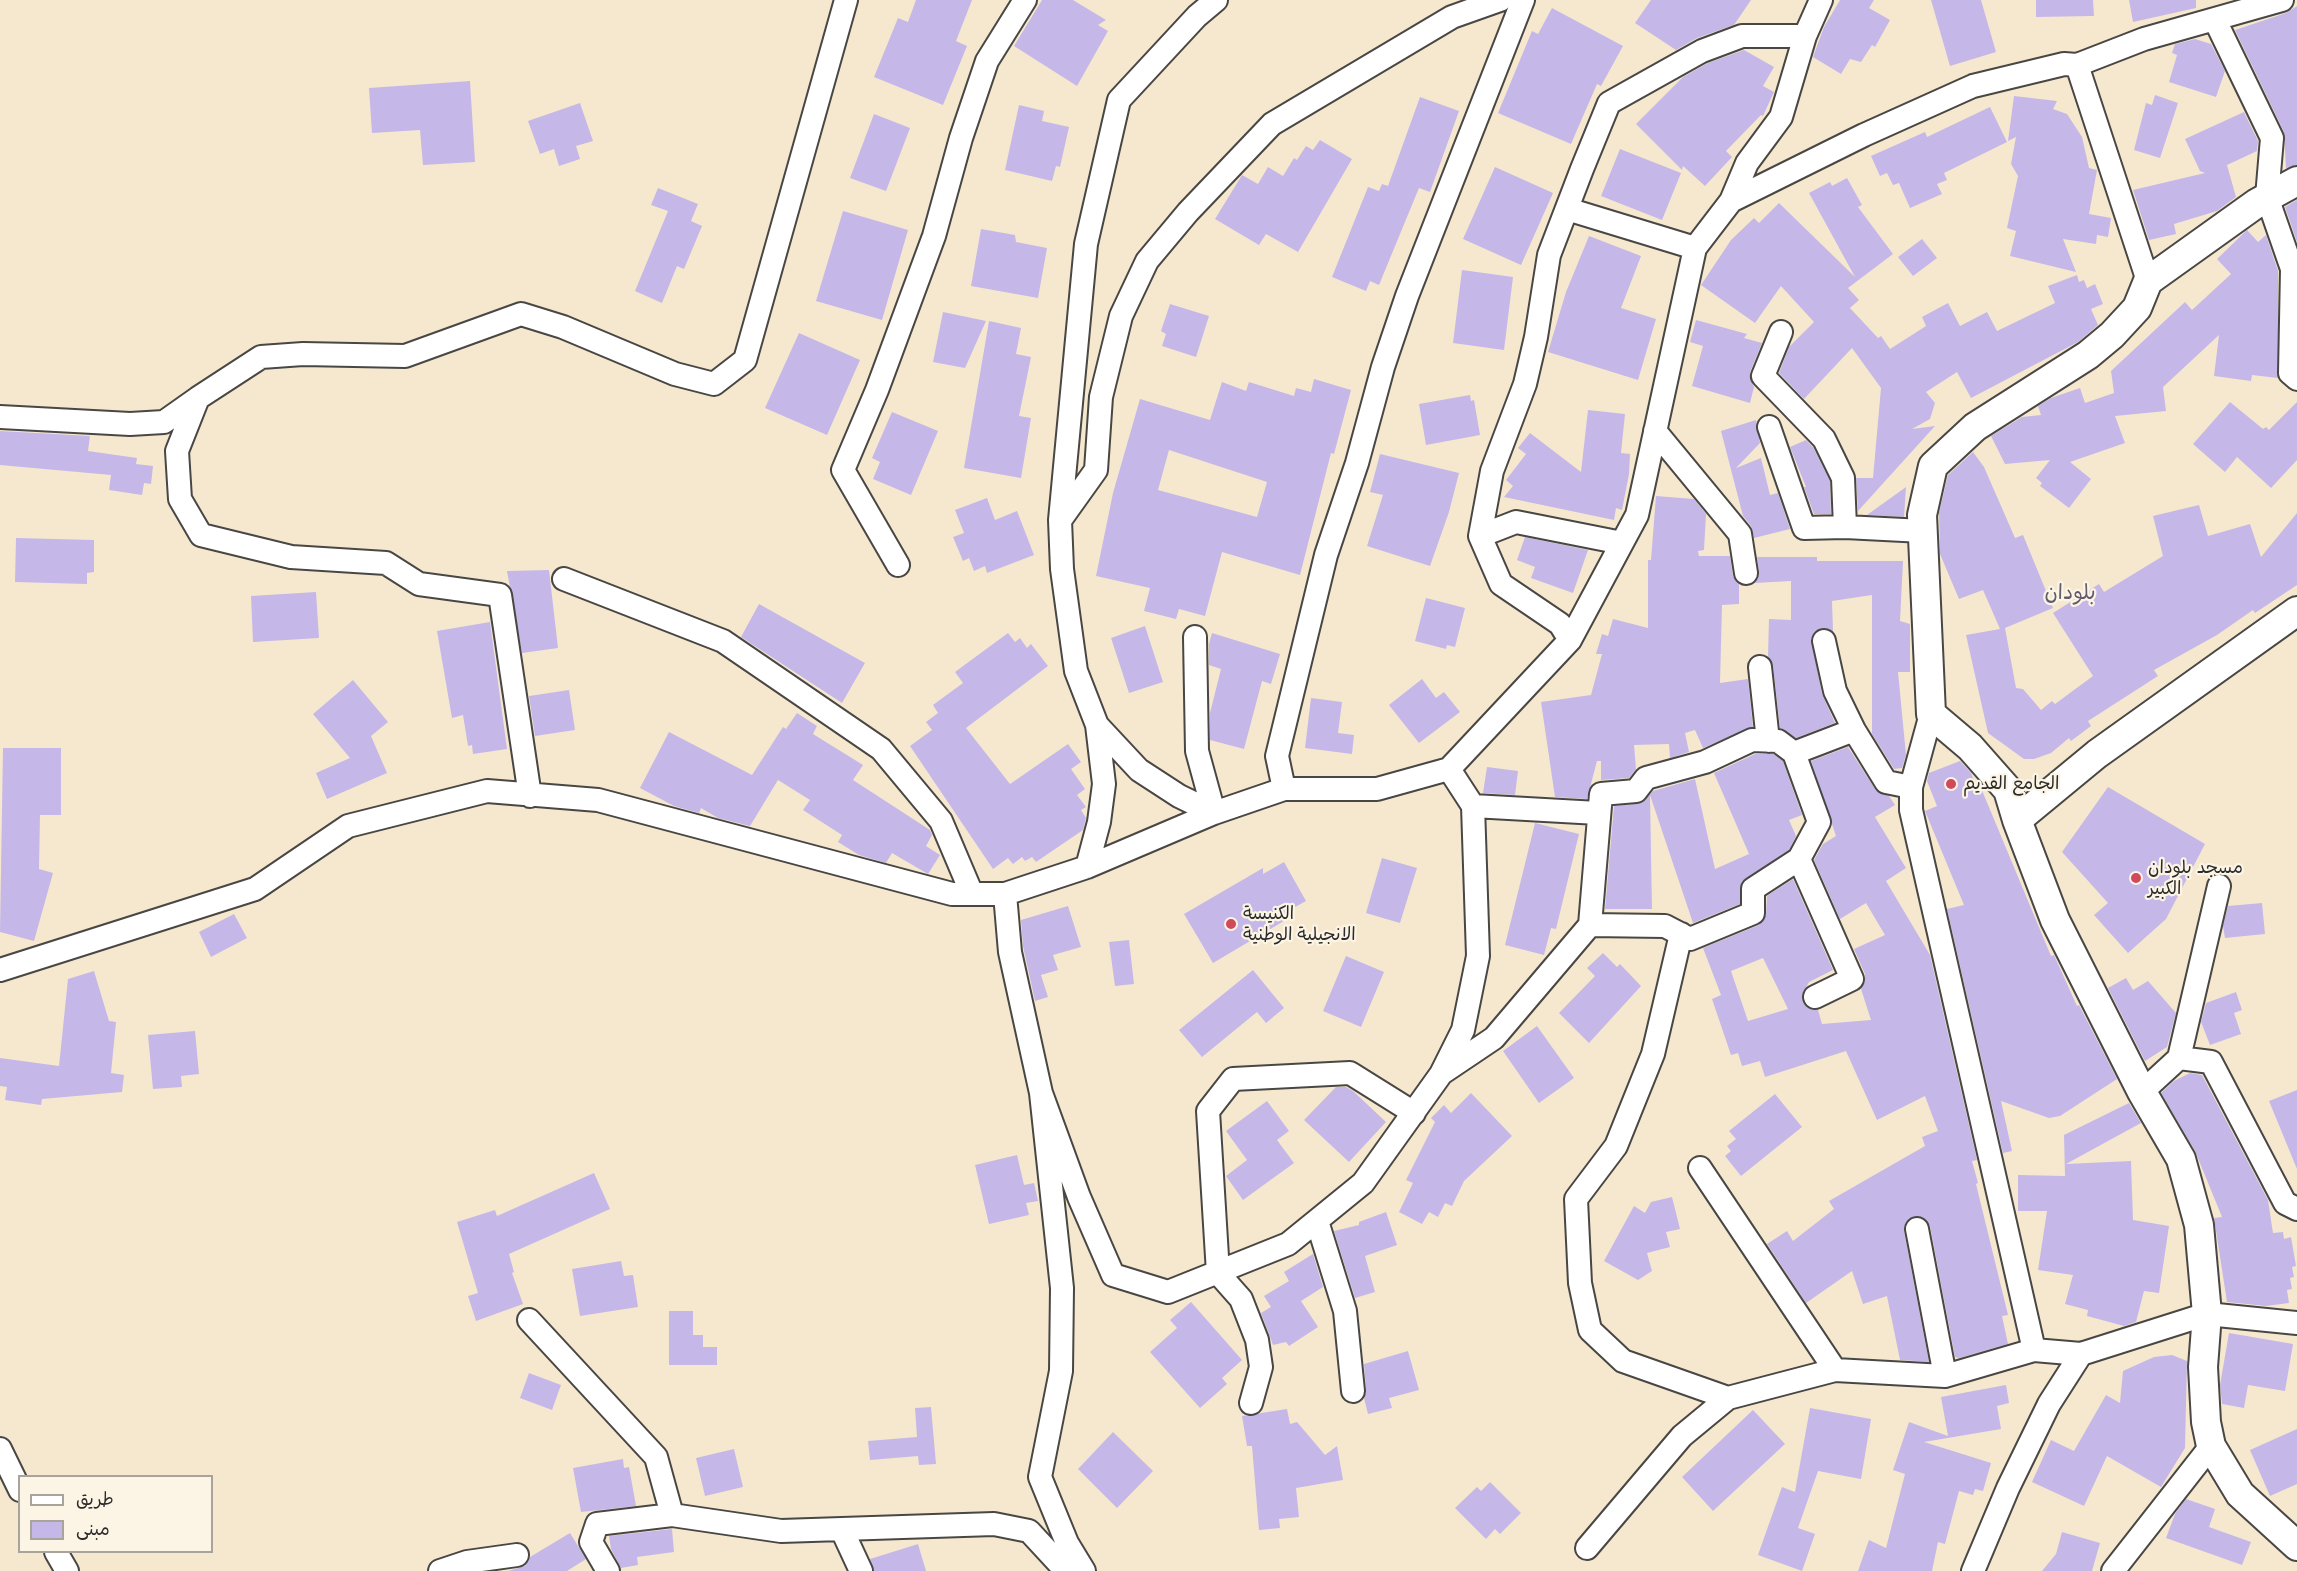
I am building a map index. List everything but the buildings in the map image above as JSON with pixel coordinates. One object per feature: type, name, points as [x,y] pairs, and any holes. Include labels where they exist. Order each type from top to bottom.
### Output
[{"type":"main road","points":[[2297,181],[2267,197],[2148,281],[2137,308],[2112,335],[2088,355],[1975,427],[1933,466],[1922,515],[1931,714],[1970,747],[2008,790],[2055,920],[2142,1092],[2181,1159],[2199,1225],[2207,1314],[2203,1367],[2206,1422],[2211,1446],[2240,1494],[2297,1546]]},
{"type":"main road","points":[[2017,820],[2097,753],[2297,611]]},
{"type":"street","points":[[0,417],[130,424],[164,422],[261,357],[303,354],[405,356],[521,314],[563,327],[675,374],[714,384],[746,360],[846,0]]},
{"type":"street","points":[[898,565],[843,470],[877,390],[934,236],[961,138],[987,61],[1025,0]]},
{"type":"street","points":[[1087,867],[1099,822],[1104,784],[1096,725],[1076,671],[1062,569],[1060,520],[1086,244],[1119,100],[1197,16],[1216,0]]},
{"type":"street","points":[[1060,520],[1096,471],[1101,397],[1121,316],[1146,261],[1188,212],[1272,124],[1452,17],[1500,0]]},
{"type":"street","points":[[1284,789],[1277,756],[1326,555],[1357,463],[1383,367],[1407,296],[1523,0]]},
{"type":"street","points":[[0,970],[255,889],[348,826],[487,791],[598,800],[941,891],[1005,894],[1087,867],[1214,813],[1284,789],[1377,789],[1449,769],[1570,640],[1637,515],[1695,248],[1731,201],[1747,163],[1781,117],[1805,36],[1821,0]]},
{"type":"street","points":[[1731,201],[1864,135],[1973,86],[2064,64],[2077,65],[2144,39],[2282,0]]},
{"type":"street","points":[[2215,20],[2272,138],[2267,197],[2292,268],[2290,373],[2297,379]]},
{"type":"street","points":[[1570,640],[1560,624],[1501,584],[1480,536],[1492,471],[1525,384],[1536,337],[1549,255],[1609,103],[1702,51],[1742,36],[1805,36]]},
{"type":"street","points":[[2077,65],[2148,281]]},
{"type":"street","points":[[1567,209],[1695,248]]},
{"type":"street","points":[[1781,332],[1763,376],[1824,439],[1843,478],[1845,527]]},
{"type":"street","points":[[198,398],[177,451],[180,499],[201,535],[291,557],[386,563],[419,584],[500,594],[530,796]]},
{"type":"street","points":[[1769,427],[1804,528],[1845,527],[1923,531]]},
{"type":"street","points":[[1655,431],[1740,534],[1746,573]]},
{"type":"street","points":[[1480,536],[1516,522],[1622,543]]},
{"type":"street","points":[[564,579],[723,641],[881,748],[941,821],[972,894]]},
{"type":"street","points":[[1196,637],[1197,752],[1214,813]]},
{"type":"street","points":[[1824,641],[1835,691],[1854,730],[1886,783],[1911,787]]},
{"type":"street","points":[[1760,668],[1768,741]]},
{"type":"street","points":[[1931,714],[1911,787],[1911,810],[2034,1350]]},
{"type":"street","points":[[1096,725],[1139,770],[1179,796],[1214,813]]},
{"type":"street","points":[[1794,753],[1854,730]]},
{"type":"street","points":[[1441,1074],[1494,1038],[1590,925],[1600,794],[1636,791],[1646,778],[1705,762],[1752,740],[1778,741],[1794,753],[1819,822],[1799,859],[1753,889],[1752,914],[1690,939],[1665,926],[1590,925]]},
{"type":"street","points":[[1041,1093],[1079,1197],[1113,1275],[1168,1292],[1218,1274],[1288,1244],[1317,1221],[1364,1183],[1441,1074],[1463,1030],[1478,956],[1473,806],[1449,769]]},
{"type":"street","points":[[1473,806],[1598,813]]},
{"type":"street","points":[[1799,859],[1852,979],[1815,997]]},
{"type":"street","points":[[2142,1092],[2179,1058],[2219,886]]},
{"type":"street","points":[[1005,894],[1010,952],[1041,1093],[1062,1288],[1061,1371],[1040,1477],[1067,1543],[1084,1571]]},
{"type":"street","points":[[1681,934],[1653,1054],[1616,1146],[1576,1199],[1580,1283],[1590,1330],[1623,1361],[1728,1398]]},
{"type":"street","points":[[2179,1058],[2211,1062],[2285,1203],[2297,1209]]},
{"type":"street","points":[[1251,1403],[1261,1367],[1257,1340],[1240,1299],[1218,1274],[1208,1111],[1233,1079],[1350,1074],[1414,1113]]},
{"type":"street","points":[[1700,1168],[1834,1370]]},
{"type":"street","points":[[1317,1221],[1345,1311],[1353,1391]]},
{"type":"street","points":[[1917,1229],[1946,1376]]},
{"type":"street","points":[[1587,1548],[1682,1436],[1728,1398],[1834,1370],[1946,1376],[2034,1350],[2081,1354],[2207,1314],[2297,1323]]},
{"type":"street","points":[[529,1320],[656,1456],[672,1515]]},
{"type":"street","points":[[1973,1571],[2008,1488],[2049,1404],[2081,1354]]},
{"type":"street","points":[[2113,1571],[2211,1446]]},
{"type":"street","points":[[0,1449],[18,1486]]},
{"type":"street","points":[[608,1571],[591,1542],[597,1524],[672,1515],[781,1531],[994,1524],[1029,1531],[1066,1571]]},
{"type":"street","points":[[842,1530],[861,1571]]},
{"type":"street","points":[[57,1553],[68,1571]]},
{"type":"street","points":[[440,1571],[517,1555]]},
{"type":"place","name":"الجامع القديم","points":[[1951,784]]},
{"type":"place","name":"مسجد بلودان الكبير","points":[[2136,878]]},
{"type":"place","name":"الكنيسة الانجيلية الوطنية","points":[[1231,924]]},
{"type":"district","name":"بلودان","points":[[2070,594]]}]
